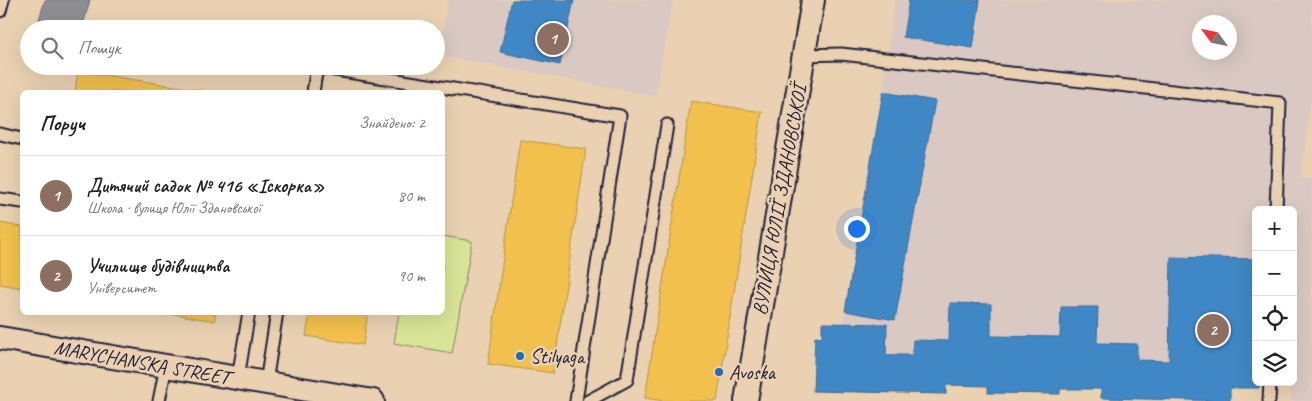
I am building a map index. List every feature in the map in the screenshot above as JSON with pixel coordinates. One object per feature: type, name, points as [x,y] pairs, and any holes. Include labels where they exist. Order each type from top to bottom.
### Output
[{"type":"street","name":"ВУЛИЦЯ ЮЛІЇ ЗДАНОВСЬКОЇ","points":[[746,401],[813,0]]},
{"type":"street","name":"MARYCHANSKA STREET","points":[[0,338],[374,401]]},
{"type":"lane","points":[[0,11],[3,0]]},
{"type":"lane","points":[[803,55],[841,54],[1280,103],[1276,206]]},
{"type":"lane","points":[[313,90],[316,75]]},
{"type":"lane","points":[[366,75],[620,116],[576,401]]},
{"type":"lane","points":[[588,401],[628,380],[667,125]]},
{"type":"lane","points":[[0,134],[20,139]]},
{"type":"lane","points":[[0,199],[20,202]]},
{"type":"lane","points":[[238,378],[248,315]]},
{"type":"lane","points":[[266,383],[277,315]]},
{"type":"lane","points":[[158,401],[166,366]]},
{"type":"lane","points":[[1269,401],[1270,386]]},
{"type":"shaded area","points":[[448,0],[673,0],[655,96],[445,56],[444,20]]},
{"type":"shaded area","points":[[895,0],[1312,0],[1312,92],[1301,178],[1312,179],[1312,401],[1291,401],[1291,388],[1269,387],[1230,388],[1230,401],[1101,398],[1101,389],[1061,389],[1060,394],[988,393],[988,386],[946,385],[946,394],[813,391],[815,337],[822,337],[822,323],[844,323],[883,92]]},
{"type":"green space","points":[[445,236],[472,241],[452,353],[394,343],[399,315],[445,315]]},
{"type":"building: Житло","points":[[77,75],[104,75],[199,90],[75,90]]},
{"type":"building: Житло","points":[[691,101],[762,112],[717,401],[664,401],[645,398]]},
{"type":"building: Житло","points":[[520,140],[586,149],[553,373],[488,364]]},
{"type":"building: Житло","points":[[0,223],[20,227],[20,288],[0,284]]},
{"type":"building: Житло","points":[[180,315],[215,315],[214,321]]},
{"type":"building: Житло","points":[[310,315],[368,315],[363,345],[306,336]]},
{"type":"building: Школи","points":[[512,0],[574,0],[560,65],[500,52]]},
{"type":"building: Школи","points":[[909,0],[980,0],[973,48],[903,37]]},
{"type":"building: Школи","points":[[883,92],[935,101],[895,320],[845,311]]},
{"type":"building: Школи","points":[[1171,257],[1252,259],[1252,386],[1259,386],[1259,388],[1230,388],[1230,401],[1101,398],[1101,389],[1060,389],[1060,394],[988,393],[988,386],[946,385],[946,394],[813,391],[815,337],[822,337],[822,323],[887,324],[886,355],[912,355],[913,340],[949,341],[950,303],[991,304],[991,336],[1060,337],[1061,307],[1098,307],[1097,343],[1137,344],[1137,360],[1169,361]]},
{"type":"building: Промзона","points":[[45,0],[90,0],[84,20],[39,20]]},
{"type":"place","name":"Дитячий садок № 416 «Іскорка»","points":[[553,39]]},
{"type":"place","name":"Училище будівництва","points":[[1213,330]]},
{"type":"place","name":"Stilyaga","points":[[520,356]]},
{"type":"place","name":"Avoska","points":[[719,372]]}]
